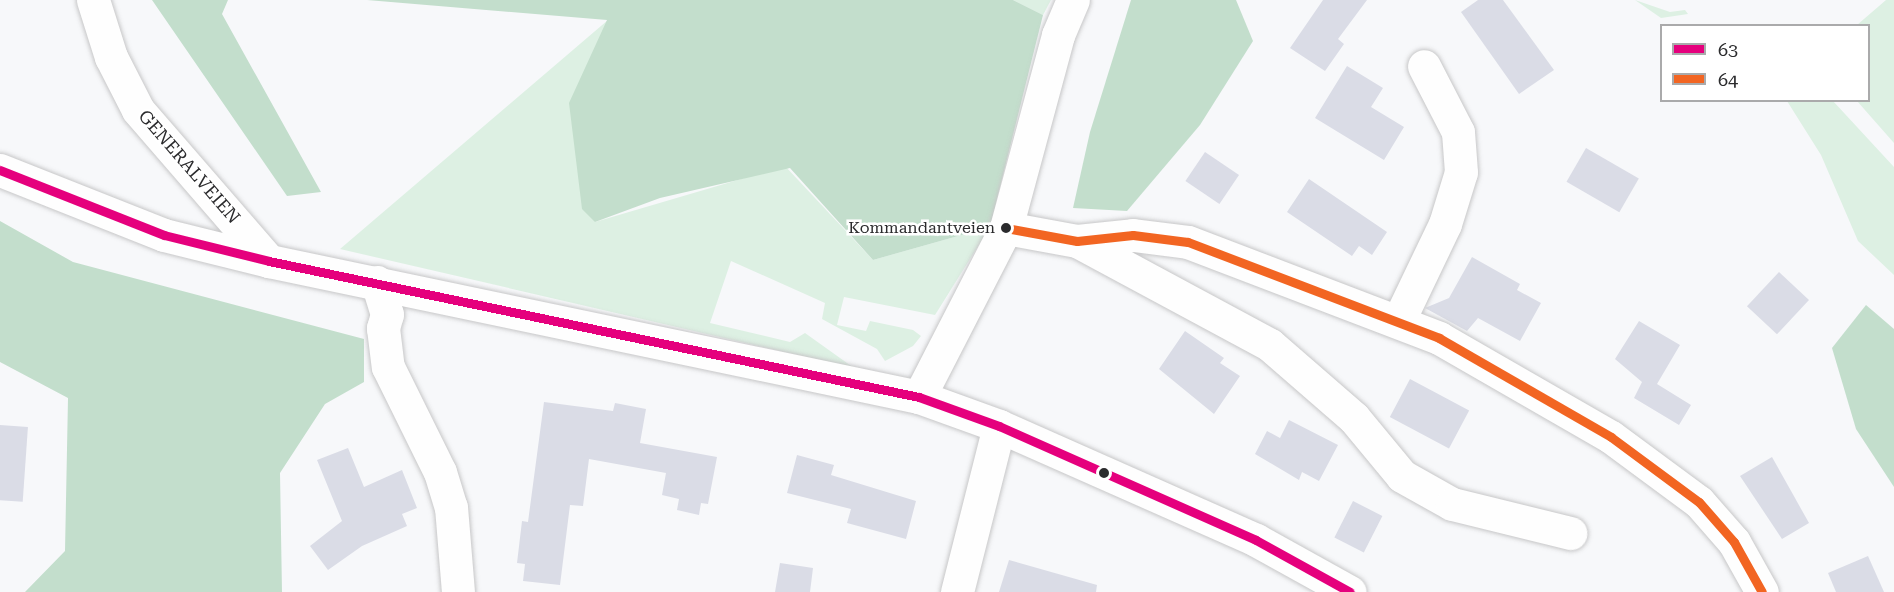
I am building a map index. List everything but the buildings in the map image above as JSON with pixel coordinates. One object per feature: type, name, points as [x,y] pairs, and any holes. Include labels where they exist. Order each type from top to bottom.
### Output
[{"type":"street","name":"GENERALVEIEN","points":[[93,0],[111,57],[138,110],[269,261]]},
{"type":"street","points":[[919,397],[1006,228],[1056,42],[1073,0]]},
{"type":"street","points":[[1399,320],[1445,224],[1461,172],[1458,132],[1424,66]]},
{"type":"street","points":[[0,170],[164,235],[269,261],[377,282],[646,344],[919,397],[999,426],[1256,540],[1350,592]]},
{"type":"street","points":[[1006,228],[1077,241],[1133,235],[1188,242],[1399,320],[1528,387],[1665,476],[1699,502],[1734,543],[1762,592]]},
{"type":"street","points":[[1077,241],[1270,345],[1354,417],[1402,477],[1452,504],[1570,533]]},
{"type":"street","points":[[377,282],[387,314],[383,328],[388,367],[440,472],[451,507],[458,592]]},
{"type":"street","points":[[957,592],[999,426]]},
{"type":"green space","points":[[152,0],[228,0],[222,14],[321,192],[287,196]]},
{"type":"green space","points":[[367,0],[1013,0],[1043,15],[990,227],[873,260],[790,168],[660,198],[595,222],[582,209],[569,103],[607,20]]},
{"type":"green space","points":[[1013,0],[1051,0],[1043,15]]},
{"type":"green space","points":[[1131,0],[1236,0],[1253,41],[1200,125],[1127,211],[1073,208],[1090,132]]},
{"type":"green space","points":[[1635,0],[1670,12],[1685,10],[1688,14],[1661,18]]},
{"type":"green space","points":[[1886,0],[1894,0],[1894,143],[1858,102],[1870,102],[1870,24],[1858,24]]},
{"type":"green space","points":[[608,20],[570,103],[595,222],[785,166],[873,260],[990,227],[935,315],[844,297],[837,325],[866,331],[870,321],[913,330],[921,336],[913,346],[885,361],[877,349],[822,319],[825,303],[731,261],[710,323],[790,342],[805,333],[854,368],[340,249]]},
{"type":"green space","points":[[1788,102],[1834,102],[1894,167],[1894,275],[1858,241],[1821,155]]},
{"type":"green space","points":[[0,221],[73,262],[364,339],[364,382],[325,404],[280,473],[282,592],[25,592],[65,551],[68,398],[0,362]]},
{"type":"green space","points":[[1866,305],[1894,329],[1894,487],[1856,429],[1832,348]]},
{"type":"transit line","name":"63","points":[[0,170],[164,235],[269,261],[919,397],[999,426],[1256,540],[1350,592]]},
{"type":"transit line","name":"64","points":[[1006,228],[1077,241],[1133,235],[1188,242],[1439,338],[1611,437],[1699,502],[1734,542],[1762,592]]},
{"type":"place","name":"Kommandantveien","points":[[1006,228]]}]
